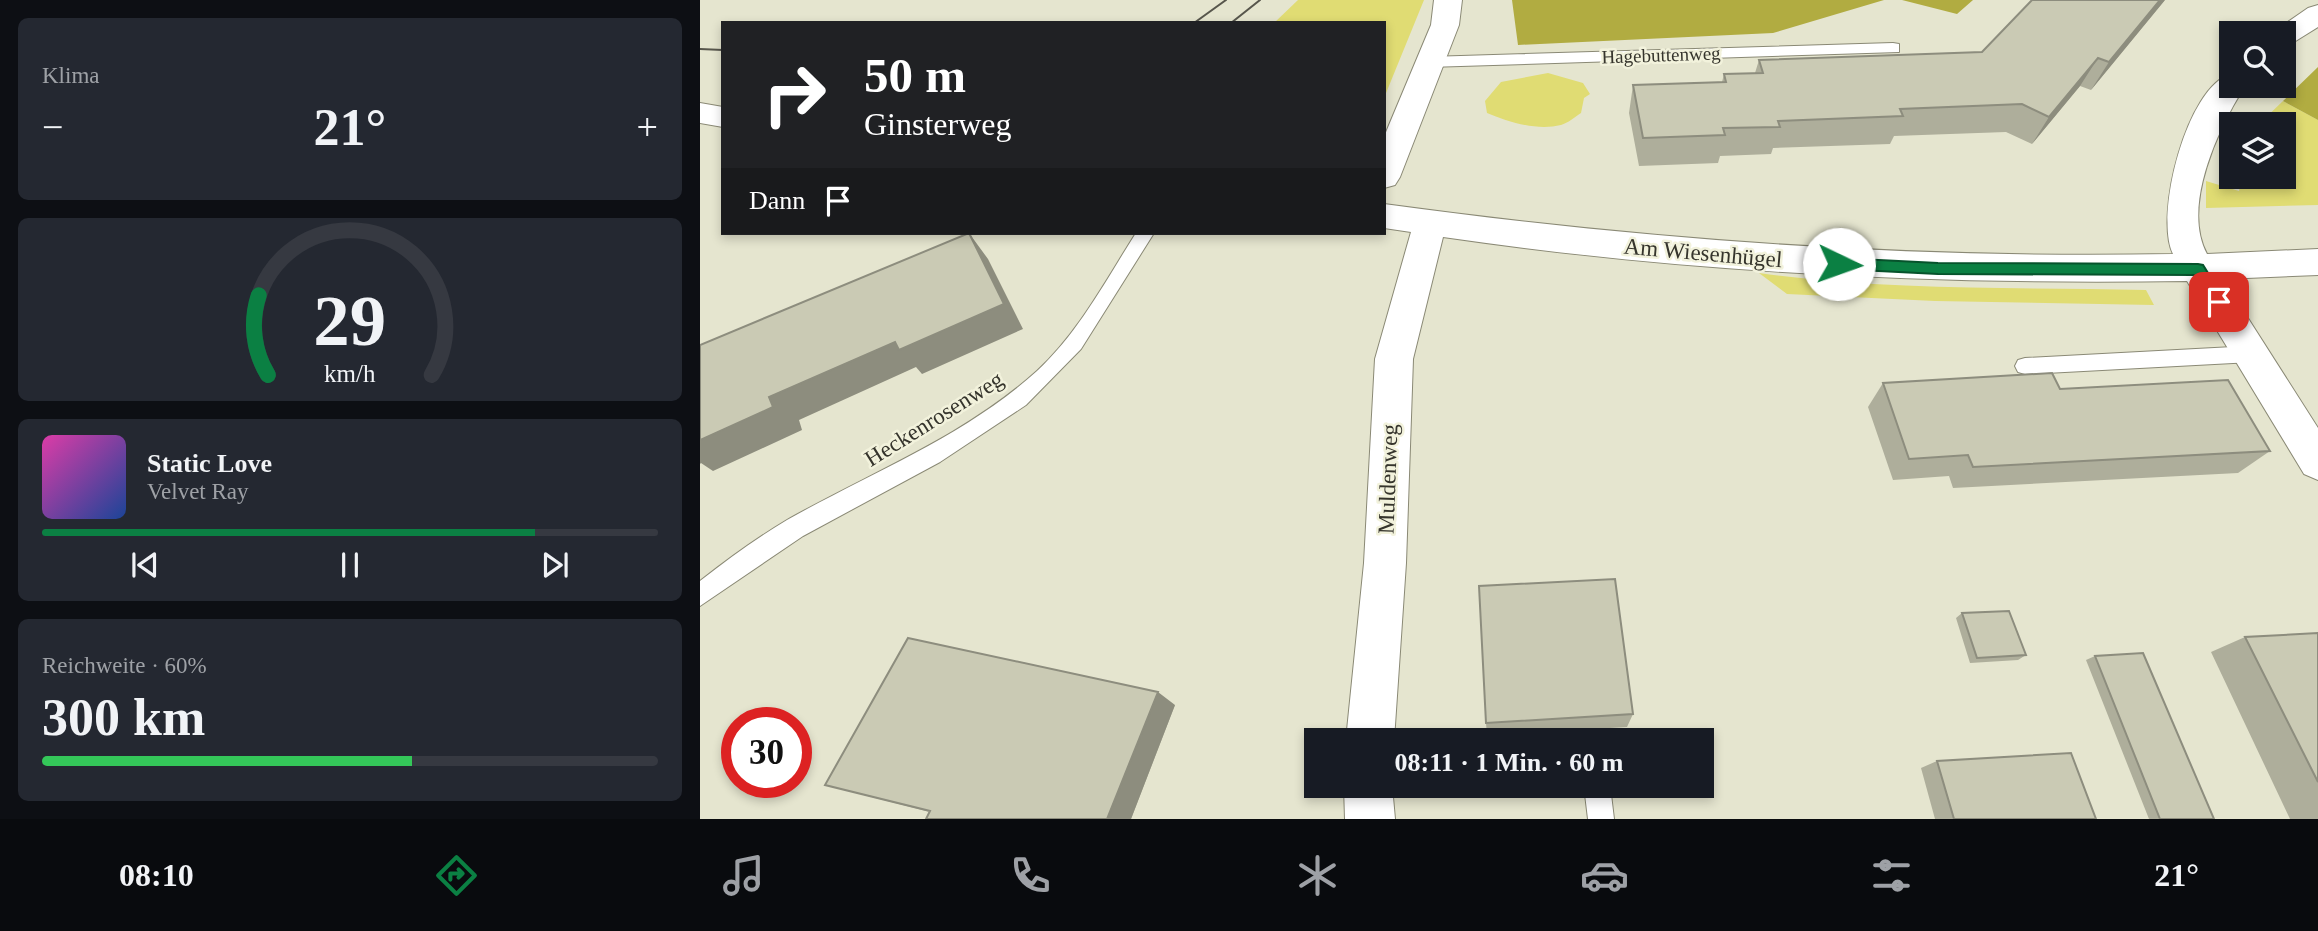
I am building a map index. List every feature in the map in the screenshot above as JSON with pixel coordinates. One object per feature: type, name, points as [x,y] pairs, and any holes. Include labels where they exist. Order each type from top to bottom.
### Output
[{"type":"street","points":[[1386,172],[1445,25],[1448,0]]},
{"type":"street","points":[[2296,29],[2318,15]]},
{"type":"street","points":[[2222,98],[2204,126],[2191,166],[2184,240],[2198,269],[2318,462]]},
{"type":"street","points":[[700,113],[721,117]]},
{"type":"street","name":"Am Wiesenhügel","points":[[1386,216],[1593,243],[1839,264],[1938,268],[2198,269],[2318,262]]},
{"type":"street","name":"Muldenweg","points":[[1371,728],[1385,563],[1394,359],[1417,265],[1431,223]]},
{"type":"street","points":[[1369,798],[1370,819]]},
{"type":"lane","name":"Hagebuttenweg","points":[[1428,62],[1893,48]]},
{"type":"lane","name":"Heckenrosenweg","points":[[700,596],[756,553],[809,520],[914,466],[1003,411],[1046,376],[1083,334],[1144,235]]},
{"type":"lane","points":[[2025,366],[2252,354]]},
{"type":"lane","points":[[1598,798],[1601,819]]},
{"type":"shaded area","points":[[1298,0],[1424,0],[1386,93],[1386,21],[1276,21]]},
{"type":"shaded area","points":[[1512,0],[1884,0],[1773,33],[1518,45]]},
{"type":"shaded area","points":[[1902,0],[1973,0],[1957,14]]},
{"type":"shaded area","points":[[2318,67],[2318,120],[2283,101],[2286,98],[2296,98],[2296,88]]},
{"type":"shaded area","points":[[1548,73],[1583,83],[1590,94],[1584,98],[1581,113],[1571,120],[1561,125],[1542,127],[1513,122],[1487,113],[1485,101],[1501,82]]},
{"type":"shaded area","points":[[2283,101],[2318,120],[2318,205],[2206,208],[2206,181],[2219,185],[2219,189],[2239,191],[2296,189],[2296,112],[2272,112]]},
{"type":"shaded area","points":[[1759,273],[1855,283],[2146,290],[2154,305],[1935,301],[1787,294]]},
{"type":"building","points":[[2032,0],[2160,0],[2109,62],[2098,58],[2049,117],[2022,104],[1900,109],[1903,116],[1778,121],[1780,127],[1723,128],[1725,135],[1643,138],[1633,85],[1726,82],[1724,74],[1763,73],[1759,60],[1982,52]]},
{"type":"building","points":[[964,235],[970,235],[1004,304],[899,350],[895,342],[769,397],[773,407],[700,440],[700,345]]},
{"type":"building","points":[[2052,373],[2060,389],[2228,380],[2270,451],[1973,467],[1968,455],[1909,459],[1883,383]]},
{"type":"building","points":[[1615,579],[1633,714],[1486,723],[1479,586]]},
{"type":"building","points":[[2009,611],[2026,655],[1977,658],[1962,613]]},
{"type":"building","points":[[2318,633],[2318,782],[2245,637]]},
{"type":"building","points":[[908,638],[1158,692],[1107,819],[926,819],[930,811],[825,785]]},
{"type":"building","points":[[2143,653],[2214,819],[2160,819],[2095,656]]},
{"type":"building","points":[[2071,753],[2096,819],[1954,819],[1937,761]]},
{"type":"tram line","points":[[1197,21],[1226,0]]},
{"type":"tram line","points":[[1234,21],[1260,0]]},
{"type":"tram line","points":[[700,49],[721,50]]},
{"type":"route","points":[[1839,264],[1938,268],[2198,269],[2219,302]]}]
